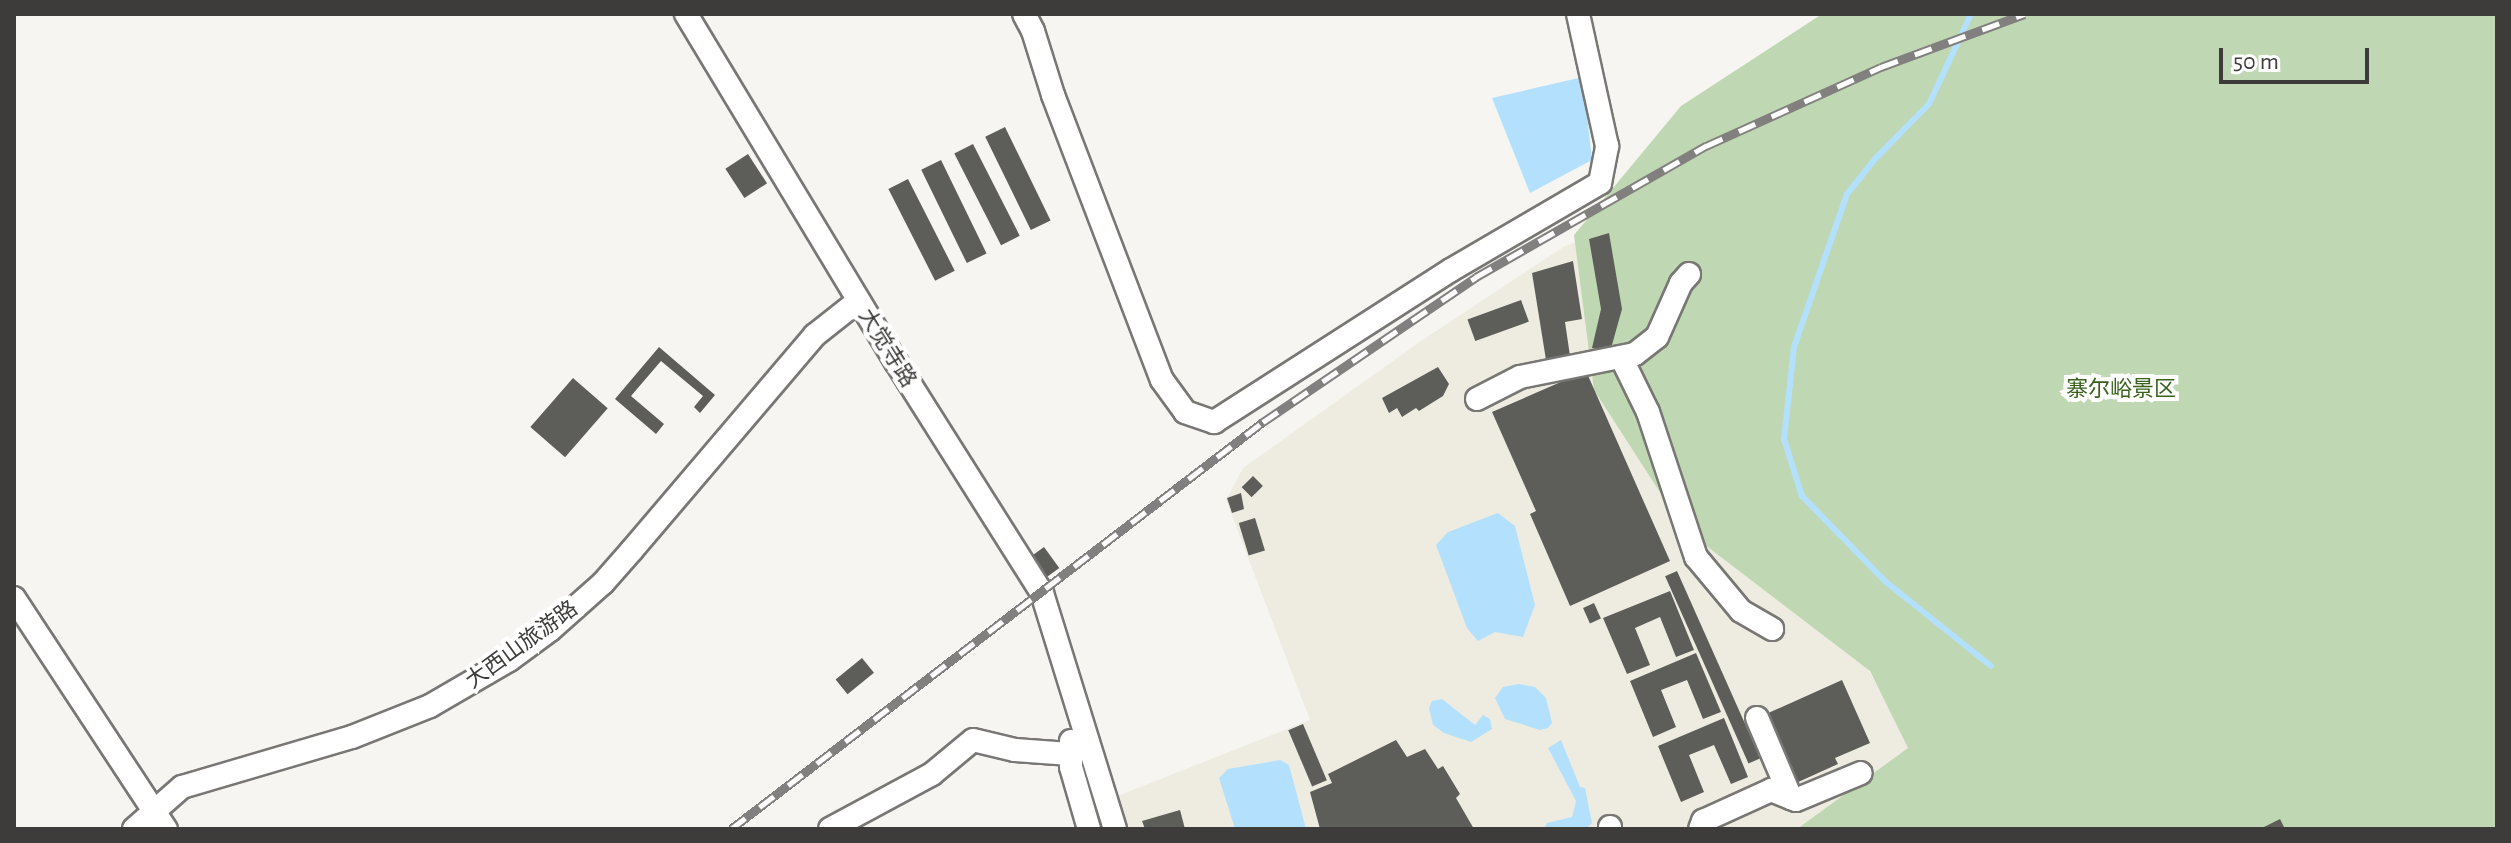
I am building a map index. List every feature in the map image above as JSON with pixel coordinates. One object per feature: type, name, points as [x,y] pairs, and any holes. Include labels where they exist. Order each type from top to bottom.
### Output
[{"type":"street","name":"大觉寺路","points":[[686,14],[987,511],[1042,593],[1115,829]]},
{"type":"street","points":[[1024,14],[1132,293],[1162,380],[1185,412],[1214,422],[1451,270],[1600,183],[1607,146],[1578,14]]},
{"type":"street","points":[[1477,399],[1520,377],[1635,354],[1657,337],[1681,283],[1689,274]]},
{"type":"street","name":"大西山旅游路","points":[[134,829],[182,787],[344,740],[430,706],[540,638],[603,583],[815,335],[858,301]]},
{"type":"street","points":[[1621,357],[1648,412],[1696,557],[1741,611],[1772,629]]},
{"type":"street","points":[[14,598],[166,829]]},
{"type":"street","name":"大觉寺路","points":[[1070,688],[1073,779],[1089,829]]},
{"type":"street","points":[[1757,718],[1791,798]]},
{"type":"street","points":[[830,829],[932,774],[973,740],[1015,750],[1070,754]]},
{"type":"street","points":[[1700,829],[1703,821],[1771,790],[1796,800],[1861,773]]},
{"type":"shaded area","points":[[1608,231],[1924,764],[1804,829],[1125,829],[1115,797],[1310,720],[1226,500],[1243,468],[1421,341],[1565,246]]},
{"type":"green space","name":"寨尔峪景区","points":[[1822,14],[2497,14],[2497,829],[1797,829],[1908,748],[1870,671],[1683,528],[1594,390],[1574,235],[1681,106]]},
{"type":"water","points":[[1583,77],[1592,160],[1530,193],[1492,98]]},
{"type":"water","points":[[1498,513],[1515,526],[1535,605],[1523,637],[1495,632],[1478,641],[1467,628],[1436,545],[1448,532]]},
{"type":"water","points":[[1519,684],[1535,687],[1546,698],[1552,723],[1548,728],[1540,730],[1505,719],[1495,698],[1503,687]]},
{"type":"water","points":[[1442,699],[1475,725],[1483,715],[1490,719],[1492,729],[1471,742],[1444,733],[1433,725],[1429,708],[1432,701]]},
{"type":"water","points":[[1561,740],[1580,787],[1585,788],[1592,823],[1586,829],[1544,829],[1547,823],[1572,817],[1576,801],[1548,748]]},
{"type":"water","points":[[1280,760],[1289,765],[1306,829],[1235,829],[1219,778],[1228,769]]},
{"type":"building","points":[[1005,127],[1051,220],[1031,230],[985,137]]},
{"type":"building","points":[[973,144],[1020,236],[1001,245],[954,154]]},
{"type":"building","points":[[748,154],[767,183],[744,198],[725,169]]},
{"type":"building","points":[[941,160],[987,253],[967,263],[921,170]]},
{"type":"building","points":[[908,179],[955,271],[935,281],[888,189]]},
{"type":"building","points":[[1609,233],[1622,309],[1610,352],[1592,348],[1601,309],[1589,239]]},
{"type":"building","points":[[1573,261],[1582,319],[1565,322],[1570,356],[1546,360],[1532,273]]},
{"type":"building","points":[[1521,300],[1529,322],[1475,341],[1467,319]]},
{"type":"building","points":[[659,347],[715,395],[700,413],[694,407],[703,396],[661,361],[631,396],[664,424],[656,434],[615,399]]},
{"type":"building","points":[[1438,367],[1449,384],[1443,396],[1419,411],[1416,408],[1402,417],[1397,408],[1389,413],[1382,398]]},
{"type":"building","points":[[1586,371],[1670,561],[1570,606],[1530,514],[1536,511],[1492,412]]},
{"type":"building","points":[[573,378],[608,408],[565,457],[530,427]]},
{"type":"building","points":[[1253,476],[1263,486],[1252,497],[1242,487]]},
{"type":"building","points":[[1241,493],[1244,509],[1232,513],[1227,498]]},
{"type":"building","points":[[1255,518],[1265,551],[1249,555],[1239,523]]},
{"type":"building","points":[[1044,547],[1059,568],[1046,578],[1030,557]]},
{"type":"building","points":[[1677,571],[1760,758],[1749,764],[1665,576]]},
{"type":"building","points":[[1670,591],[1694,650],[1676,657],[1660,617],[1635,628],[1650,665],[1627,674],[1603,618]]},
{"type":"building","points":[[1594,603],[1601,619],[1590,623],[1583,608]]},
{"type":"building","points":[[1696,653],[1721,712],[1703,719],[1687,680],[1661,690],[1676,727],[1653,737],[1630,681]]},
{"type":"building","points":[[862,658],[874,673],[848,694],[836,679]]},
{"type":"building","points":[[1842,680],[1870,743],[1835,758],[1838,764],[1796,783],[1766,714]]},
{"type":"building","points":[[1724,718],[1748,777],[1731,784],[1714,745],[1689,755],[1704,792],[1681,802],[1658,746]]},
{"type":"building","points":[[1303,724],[1327,780],[1312,786],[1288,730]]},
{"type":"building","points":[[1396,740],[1407,757],[1425,749],[1438,769],[1443,766],[1460,794],[1456,798],[1474,829],[1320,829],[1310,792],[1332,783],[1328,774]]},
{"type":"building","points":[[1180,810],[1185,829],[1145,829],[1142,821]]},
{"type":"building","points":[[2280,819],[2285,829],[2260,829]]},
{"type":"waterway","points":[[1971,14],[1929,104],[1875,159],[1847,194],[1794,347],[1784,439],[1802,496],[1886,582],[1991,666]]},
{"type":"railway","points":[[731,829],[1263,422],[1476,277],[1706,146],[1881,67],[2024,14]]}]
